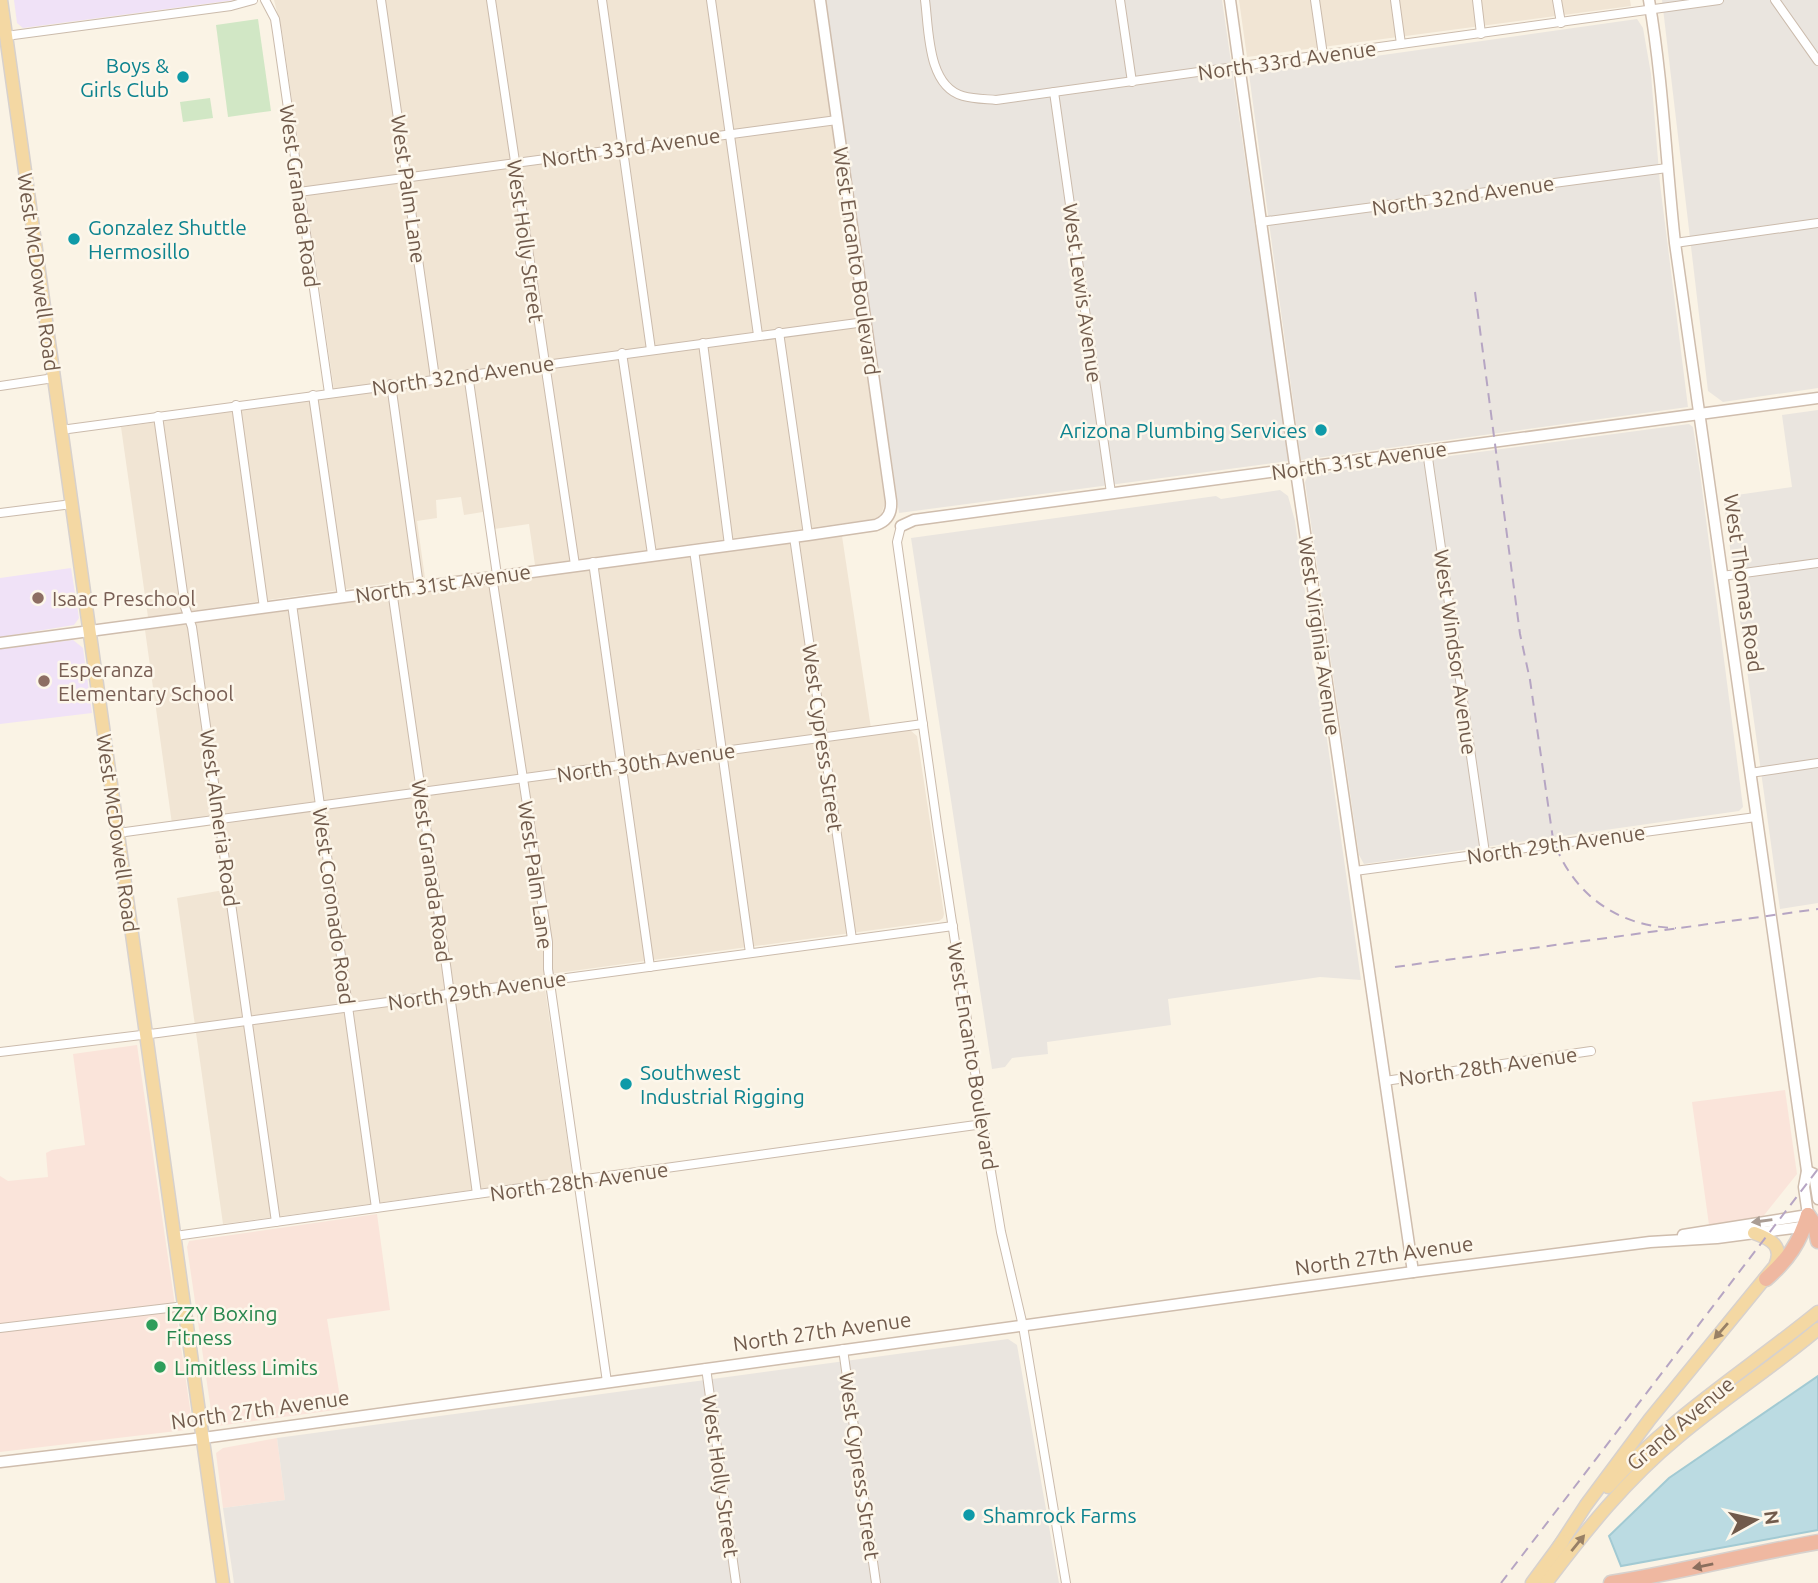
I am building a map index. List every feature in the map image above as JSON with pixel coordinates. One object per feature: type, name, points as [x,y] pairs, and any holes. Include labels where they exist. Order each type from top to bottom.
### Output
[{"type":"highway","name":"West Thomas Road","points":[[1814,1220],[1818,1241]]},
{"type":"highway","points":[[1766,1279],[1779,1268],[1814,1220]]},
{"type":"highway","points":[[1611,1583],[1664,1575],[1755,1553],[1818,1542]]},
{"type":"main road","name":"West McDowell Road","points":[[1,0],[6,36],[6,75],[54,378],[223,1583]]},
{"type":"main road","points":[[1558,1548],[1586,1505],[1650,1419],[1778,1261],[1779,1249],[1773,1241],[1754,1233]]},
{"type":"main road","name":"Grand Avenue","points":[[1540,1581],[1644,1468],[1790,1344],[1818,1312]]},
{"type":"main road","name":"Grand Avenue","points":[[1540,1581],[1558,1548],[1598,1498],[1653,1441],[1790,1344],[1818,1329]]},
{"type":"street","points":[[6,36],[231,6],[253,0]]},
{"type":"street","name":"West Granada Road","points":[[265,0],[275,19],[328,393]]},
{"type":"street","name":"West Palm Lane","points":[[381,0],[435,378]]},
{"type":"street","name":"West Holly Street","points":[[491,0],[575,565]]},
{"type":"street","points":[[602,0],[651,350]]},
{"type":"street","points":[[711,0],[758,335]]},
{"type":"street","name":"West Encanto Boulevard","points":[[820,0],[891,502],[891,511],[885,520]]},
{"type":"street","name":"North 33rd Avenue","points":[[925,0],[934,63],[942,82],[961,96],[996,100],[1561,23],[1650,5],[1719,0]]},
{"type":"street","points":[[1120,0],[1132,82]]},
{"type":"street","name":"West Virginia Avenue","points":[[1230,0],[1295,468],[1413,1272]]},
{"type":"street","points":[[1315,0],[1323,55]]},
{"type":"street","points":[[1395,0],[1401,44]]},
{"type":"street","points":[[1477,0],[1481,34]]},
{"type":"street","points":[[1558,0],[1561,23]]},
{"type":"street","points":[[1775,0],[1818,61]]},
{"type":"street","name":"West Thomas Road","points":[[1650,5],[1659,69],[1675,243],[1807,1171],[1804,1187],[1814,1220]]},
{"type":"street","name":"West Lewis Avenue","points":[[1054,92],[1111,493]]},
{"type":"street","name":"North 33rd Avenue","points":[[299,192],[837,120]]},
{"type":"street","name":"North 32nd Avenue","points":[[1260,222],[1667,168]]},
{"type":"street","points":[[1675,243],[1818,223]]},
{"type":"street","name":"North 32nd Avenue","points":[[61,429],[865,322]]},
{"type":"street","points":[[779,332],[808,535]]},
{"type":"street","points":[[703,343],[729,545]]},
{"type":"street","points":[[622,353],[652,554]]},
{"type":"street","name":"West Palm Lane","points":[[468,374],[607,1382]]},
{"type":"street","points":[[0,386],[54,378]]},
{"type":"street","points":[[391,384],[419,586]]},
{"type":"street","points":[[313,395],[342,597]]},
{"type":"street","name":"North 31st Avenue","points":[[901,526],[914,520],[1818,398]]},
{"type":"street","points":[[236,405],[264,608]]},
{"type":"street","name":"West Almeria Road","points":[[158,416],[185,607],[192,627],[276,1222]]},
{"type":"street","name":"West Windsor Avenue","points":[[1427,451],[1485,853]]},
{"type":"street","points":[[0,513],[72,504]]},
{"type":"street","name":"North 31st Avenue","points":[[0,643],[794,537],[872,526],[885,520]]},
{"type":"street","name":"West Encanto Boulevard","points":[[901,526],[897,542],[983,1124],[1001,1232],[1023,1325],[1066,1583]]},
{"type":"street","name":"West Cypress Street","points":[[794,537],[852,939]]},
{"type":"street","points":[[694,550],[750,953]]},
{"type":"street","points":[[593,562],[650,967]]},
{"type":"street","points":[[1722,576],[1818,563]]},
{"type":"street","name":"West Granada Road","points":[[391,590],[477,1194]]},
{"type":"street","name":"West Coronado Road","points":[[292,604],[376,1208]]},
{"type":"street","name":"North 30th Avenue","points":[[118,833],[923,724]]},
{"type":"street","points":[[1750,773],[1818,763]]},
{"type":"street","name":"North 29th Avenue","points":[[1355,871],[1756,817]]},
{"type":"street","name":"North 29th Avenue","points":[[0,1052],[146,1035],[953,926]]},
{"type":"street","name":"North 28th Avenue","points":[[1385,1080],[1591,1051]]},
{"type":"street","name":"North 28th Avenue","points":[[175,1236],[983,1124]]},
{"type":"street","name":"West Thomas Road","points":[[1807,1171],[1814,1174],[1818,1199]]},
{"type":"street","name":"North 27th Avenue","points":[[1650,1242],[1716,1228],[1814,1220]]},
{"type":"street","name":"North 27th Avenue","points":[[0,1462],[203,1438],[1413,1272],[1650,1242],[1754,1233],[1814,1220]]},
{"type":"street","points":[[0,1328],[185,1306]]},
{"type":"street","name":"West Cypress Street","points":[[843,1349],[876,1583]]},
{"type":"street","name":"West Holly Street","points":[[706,1368],[736,1583]]},
{"type":"shaded area","points":[[14,0],[235,0],[23,28],[17,23]]},
{"type":"shaded area","points":[[274,0],[814,0],[885,503],[881,515],[875,519],[535,565],[529,524],[487,530],[483,512],[464,515],[461,497],[436,500],[437,518],[417,521],[425,578],[148,617],[121,427],[335,397],[282,31]]},
{"type":"shaded area","points":[[826,0],[1222,0],[1289,461],[899,513]]},
{"type":"shaded area","points":[[1239,0],[1630,0],[1631,6],[1247,57]]},
{"type":"shaded area","points":[[1662,0],[1818,0],[1818,388],[1723,402],[1708,391]]},
{"type":"shaded area","points":[[1637,19],[1643,28],[1651,74],[1660,184],[1688,407],[1301,460],[1249,74]]},
{"type":"shaded area","points":[[1818,410],[1818,903],[1780,909],[1723,497],[1792,487],[1782,415]]},
{"type":"shaded area","points":[[1689,424],[1693,427],[1700,473],[1743,807],[1739,811],[1364,864],[1359,855],[1305,482],[1308,475]]},
{"type":"shaded area","points":[[1280,490],[1288,496],[1295,521],[1314,656],[1312,663],[1322,704],[1361,980],[1320,977],[1168,999],[1171,1025],[1047,1042],[1048,1054],[1012,1058],[1005,1067],[992,1069],[911,538],[1216,496],[1221,499]]},
{"type":"shaded area","points":[[842,536],[872,735],[910,730],[917,736],[943,918],[939,921],[543,975],[572,1172],[570,1175],[223,1224],[177,898],[224,890],[215,825],[173,831],[145,630]]},
{"type":"shaded area","name":"Isaac Preschool","points":[[71,568],[79,618],[74,625],[0,637],[0,578]]},
{"type":"shaded area","name":"Esperanza Elementary School","points":[[73,640],[83,648],[92,713],[0,724],[0,649]]},
{"type":"shaded area","points":[[137,1045],[192,1422],[185,1430],[0,1452],[0,1176],[8,1181],[48,1177],[46,1153],[85,1145],[73,1054]]},
{"type":"shaded area","points":[[1785,1090],[1797,1174],[1761,1219],[1709,1225],[1692,1102]]},
{"type":"shaded area","points":[[377,1214],[390,1310],[327,1319],[342,1409],[217,1426],[213,1424],[187,1247],[189,1241]]},
{"type":"shaded area","points":[[1008,1339],[1017,1345],[1059,1583],[234,1583],[223,1508],[285,1500],[277,1438]]},
{"type":"shaded area","points":[[277,1438],[285,1500],[223,1508],[216,1453],[223,1448]]},
{"type":"green space","points":[[258,19],[271,111],[228,117],[216,25]]},
{"type":"green space","points":[[210,98],[213,118],[183,122],[180,102]]},
{"type":"water","points":[[1818,1376],[1818,1530],[1621,1566],[1609,1536],[1669,1478]]},
{"type":"railway","points":[[1475,292],[1520,634],[1530,680],[1553,839],[1572,876],[1600,904],[1635,921],[1676,928]]},
{"type":"railway","points":[[1395,967],[1818,909]]},
{"type":"railway","points":[[1501,1583],[1818,1169]]},
{"type":"place","name":"Boys & Girls Club","points":[[183,77]]},
{"type":"place","name":"Gonzalez Shuttle Hermosillo","points":[[74,239]]},
{"type":"place","name":"Arizona Plumbing Services","points":[[1321,430]]},
{"type":"place","name":"Isaac Preschool","points":[[38,598]]},
{"type":"place","name":"Esperanza Elementary School","points":[[44,681]]},
{"type":"place","name":"Southwest Industrial Rigging","points":[[626,1084]]},
{"type":"place","name":"IZZY Boxing Fitness","points":[[152,1325]]},
{"type":"place","name":"Limitless Limits","points":[[160,1367]]},
{"type":"place","name":"Shamrock Farms","points":[[969,1515]]}]
